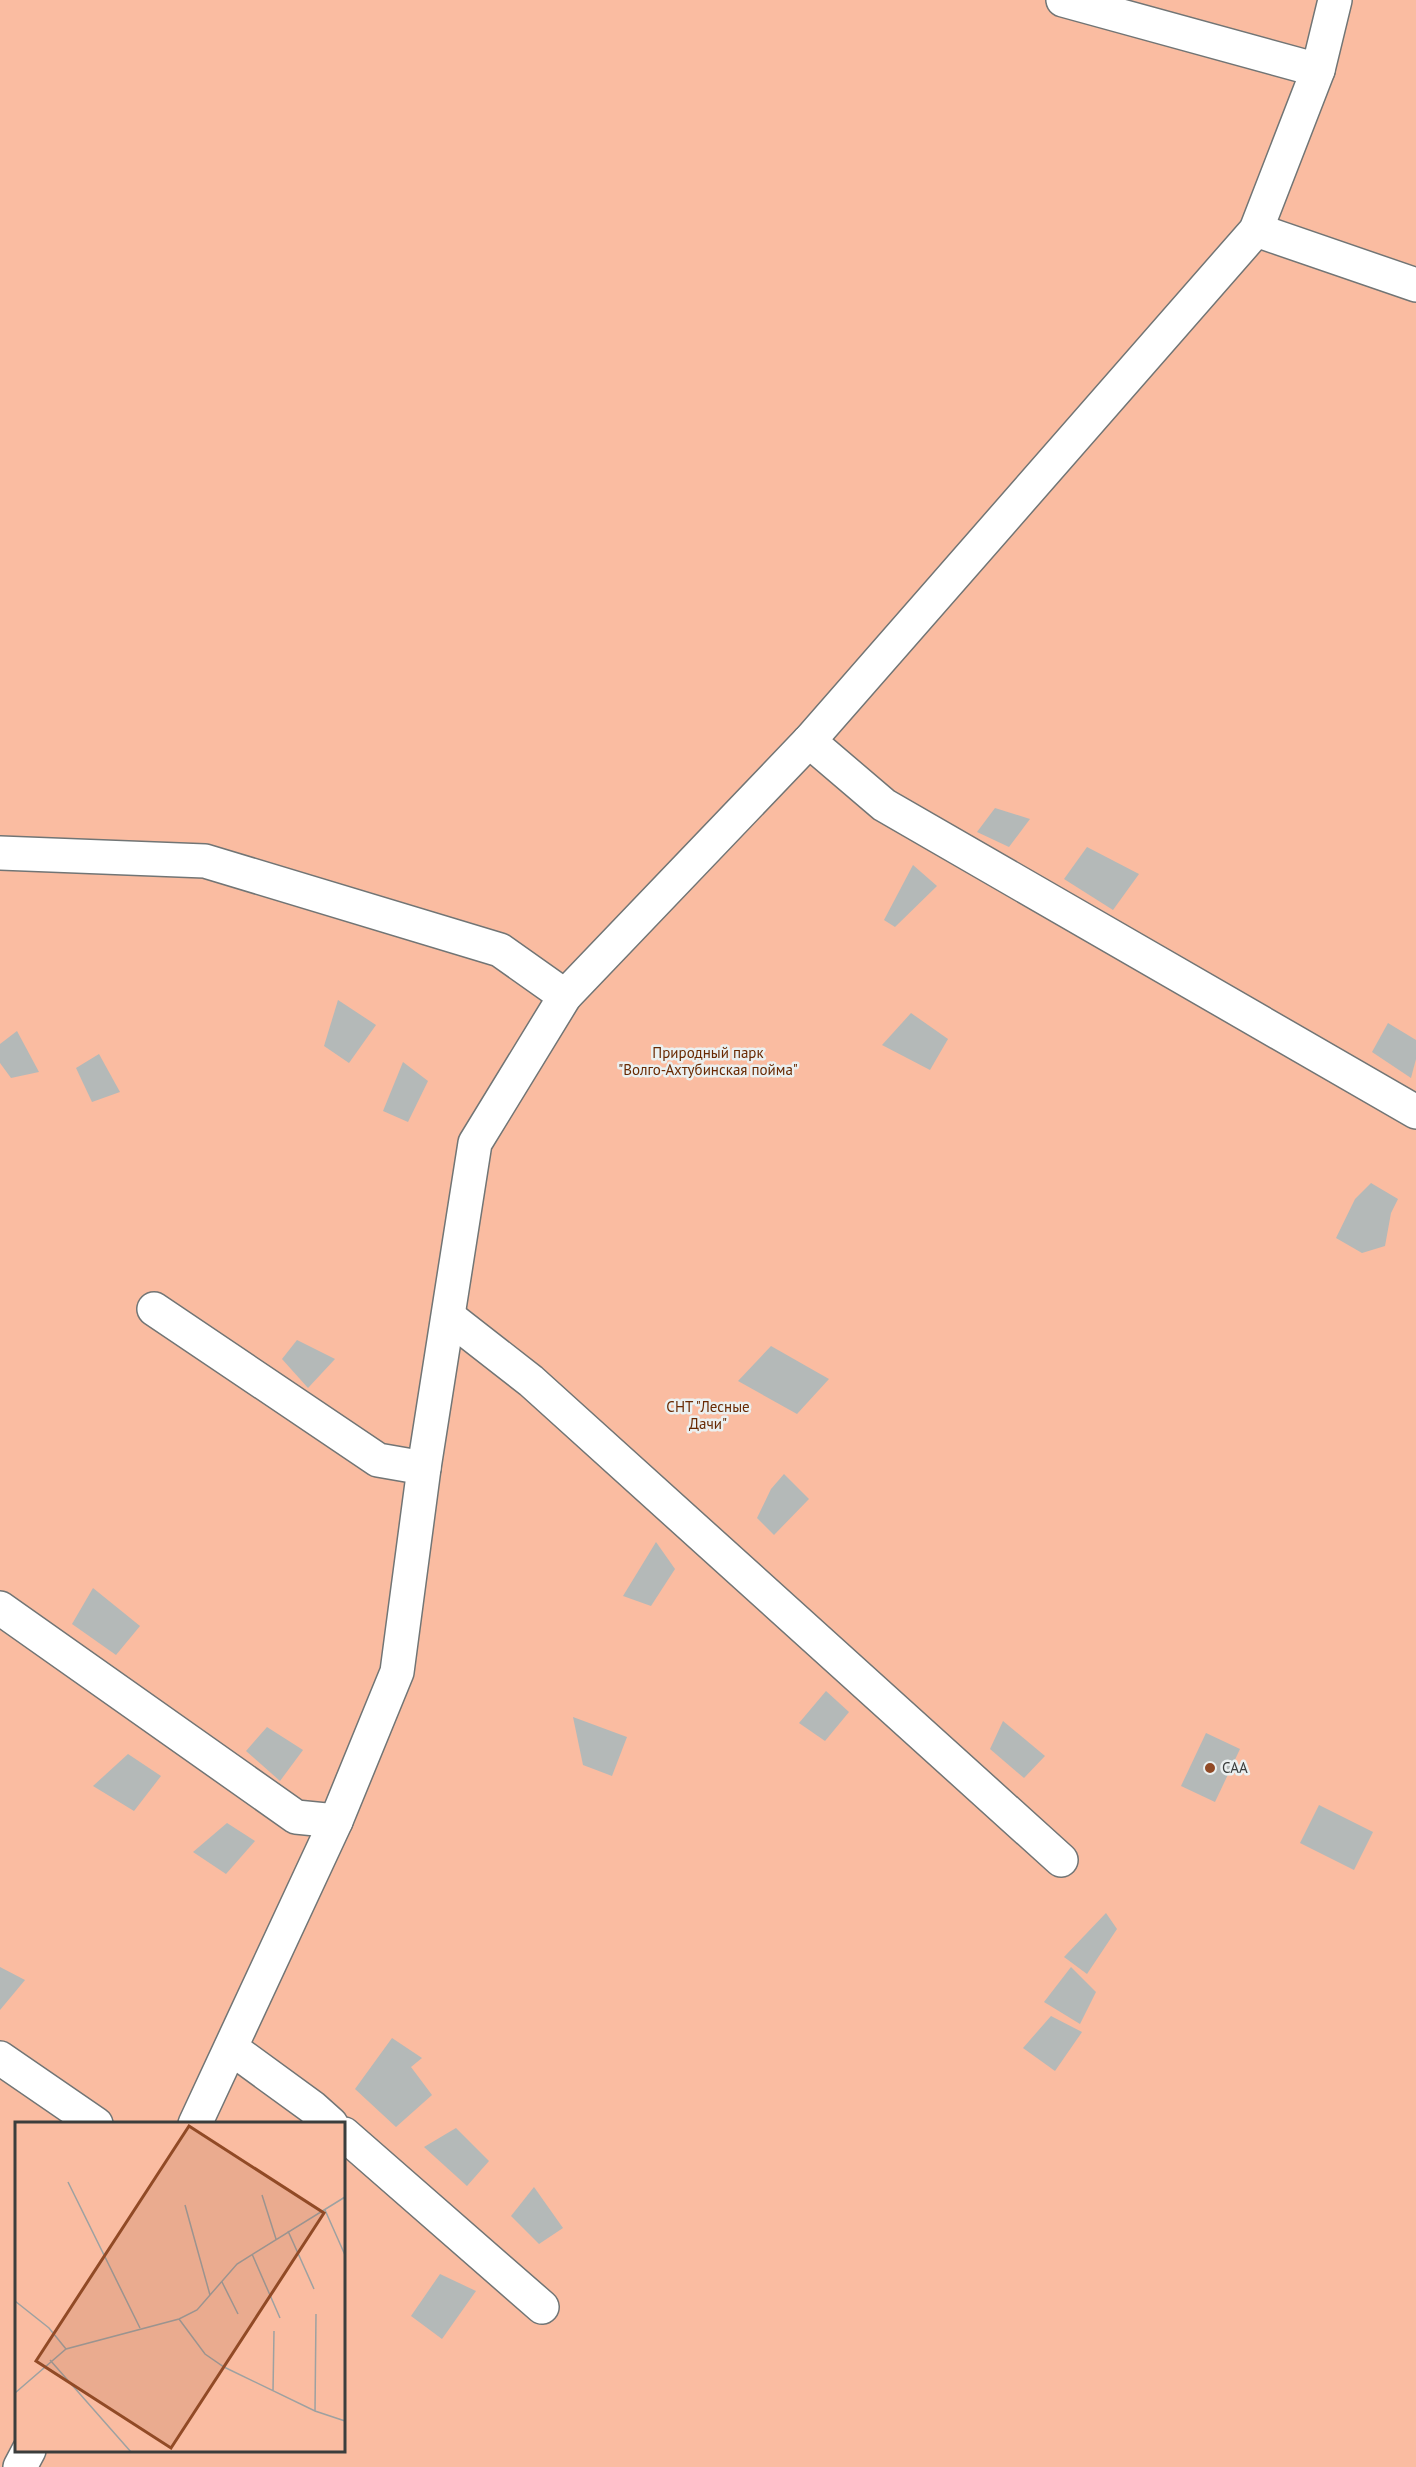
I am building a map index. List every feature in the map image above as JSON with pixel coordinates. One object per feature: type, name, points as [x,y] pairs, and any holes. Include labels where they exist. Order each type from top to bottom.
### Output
[{"type":"street","points":[[1063,0],[1318,70]]},
{"type":"street","points":[[196,2122],[336,1821],[397,1672],[424,1468],[475,1143],[565,996],[809,741],[1256,230],[1318,70],[1335,0]]},
{"type":"street","points":[[1256,230],[1416,285]]},
{"type":"street","points":[[809,741],[884,805],[1416,1112]]},
{"type":"street","points":[[0,853],[205,861],[500,950],[565,996]]},
{"type":"street","points":[[154,1309],[378,1460],[424,1468]]},
{"type":"street","points":[[449,1317],[531,1381],[1061,1860]]},
{"type":"street","points":[[0,1608],[296,1817],[336,1821]]},
{"type":"street","points":[[231,2048],[312,2107],[329,2122]]},
{"type":"street","points":[[0,2058],[93,2122]]},
{"type":"street","points":[[345,2135],[542,2307]]},
{"type":"street","points":[[20,2467],[28,2452]]},
{"type":"green space","name":"СНТ \"Лесные Дачи\"","points":[[0,0],[1416,0],[1416,2467],[0,2467]]},
{"type":"building","points":[[995,808],[1030,819],[1009,847],[977,832]]},
{"type":"building","points":[[1087,847],[1139,874],[1113,910],[1064,879]]},
{"type":"building","points":[[913,865],[937,886],[895,927],[884,920]]},
{"type":"building","points":[[338,1000],[376,1025],[349,1063],[324,1046]]},
{"type":"building","points":[[911,1013],[948,1039],[930,1070],[882,1045]]},
{"type":"building","points":[[1388,1023],[1416,1040],[1416,1059],[1411,1078],[1372,1052]]},
{"type":"building","points":[[17,1031],[39,1072],[11,1078],[0,1063],[0,1044]]},
{"type":"building","points":[[99,1054],[120,1092],[92,1102],[76,1068]]},
{"type":"building","points":[[403,1062],[428,1081],[408,1122],[383,1111]]},
{"type":"building","points":[[1371,1183],[1398,1199],[1391,1213],[1385,1246],[1362,1253],[1336,1238],[1355,1199]]},
{"type":"building","points":[[297,1340],[335,1359],[308,1388],[282,1359]]},
{"type":"building","points":[[771,1346],[829,1379],[797,1414],[738,1381]]},
{"type":"building","points":[[784,1474],[809,1499],[774,1535],[757,1518],[771,1489]]},
{"type":"building","points":[[656,1542],[675,1569],[651,1606],[623,1596]]},
{"type":"building","points":[[93,1588],[140,1626],[116,1655],[72,1624]]},
{"type":"building","points":[[826,1691],[849,1712],[825,1741],[799,1723]]},
{"type":"building","points":[[573,1717],[627,1737],[612,1776],[583,1765]]},
{"type":"building","points":[[1003,1721],[1045,1756],[1024,1778],[990,1749]]},
{"type":"building","points":[[267,1727],[303,1750],[280,1781],[246,1751]]},
{"type":"building","name":"САА","points":[[1206,1733],[1240,1749],[1215,1802],[1181,1786]]},
{"type":"building","points":[[128,1754],[161,1776],[134,1811],[93,1786]]},
{"type":"building","points":[[1319,1805],[1373,1832],[1354,1870],[1300,1843]]},
{"type":"building","points":[[227,1823],[255,1841],[226,1874],[193,1852]]},
{"type":"building","points":[[1106,1913],[1117,1929],[1087,1974],[1064,1957]]},
{"type":"building","points":[[0,1967],[25,1980],[0,2010]]},
{"type":"building","points":[[1071,1967],[1096,1992],[1080,2024],[1044,2002]]},
{"type":"building","points":[[1051,2016],[1082,2032],[1055,2071],[1023,2048]]},
{"type":"building","points":[[392,2038],[422,2058],[411,2067],[432,2095],[396,2127],[355,2089]]},
{"type":"building","points":[[456,2128],[489,2161],[467,2186],[424,2147]]},
{"type":"building","points":[[534,2187],[563,2228],[539,2244],[511,2216]]},
{"type":"building","points":[[440,2274],[476,2291],[442,2339],[411,2316]]},
{"type":"place","name":"САА","points":[[1210,1768]]},
{"type":"park label","name":"Природный парк \"Волго-Ахтубинская пойма\"","points":[[708,1062]]}]
